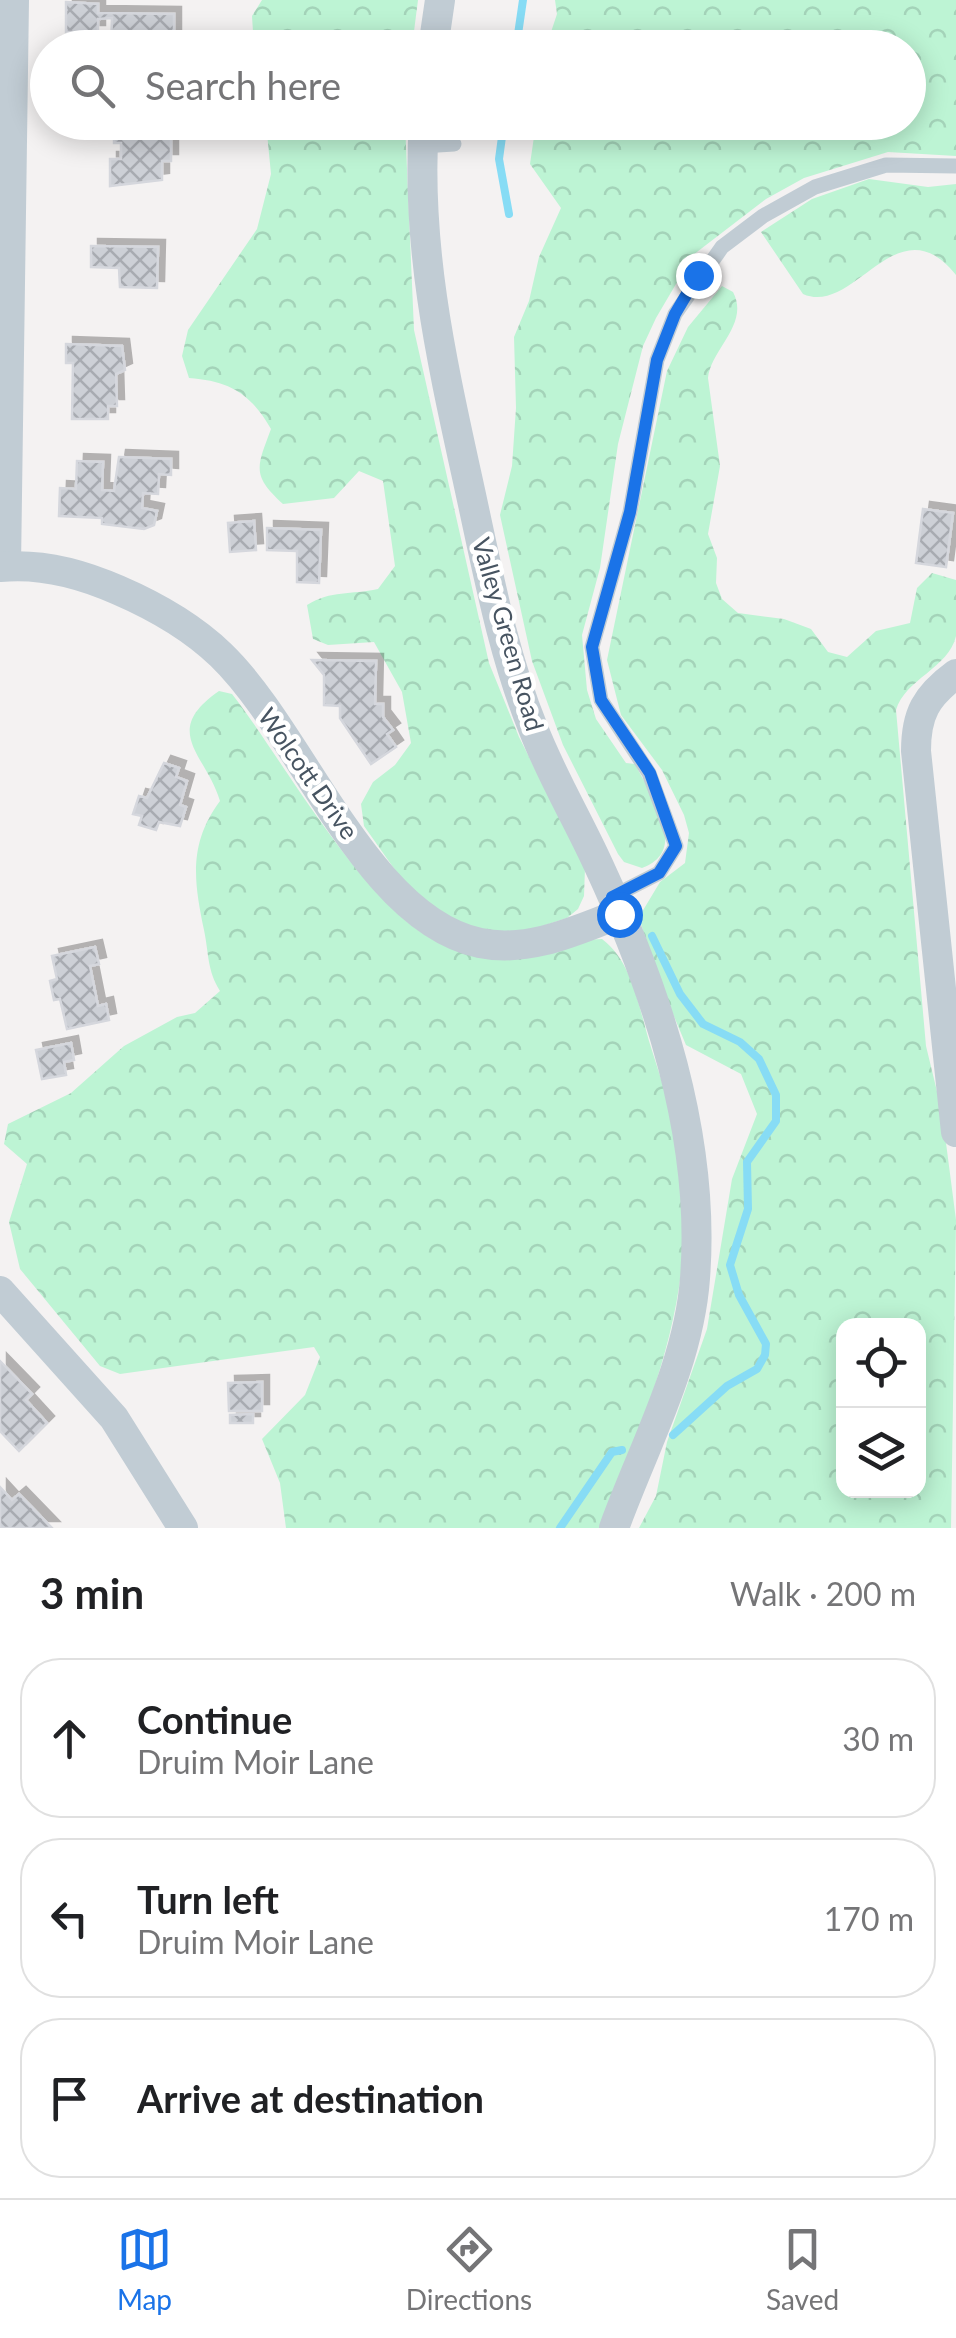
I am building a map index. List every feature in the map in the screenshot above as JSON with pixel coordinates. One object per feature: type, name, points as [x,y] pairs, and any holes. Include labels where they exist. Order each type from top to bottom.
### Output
[{"type":"street","points":[[3,566],[14,0]]},
{"type":"street","points":[[436,30],[440,0]]},
{"type":"street","name":"Valley Green Road","points":[[423,140],[424,246],[434,321],[503,633],[532,727],[616,905],[654,1008],[685,1118],[698,1212],[695,1281],[688,1323],[614,1528]]},
{"type":"street","name":"Wolcott Drive","points":[[3,566],[40,568],[100,582],[165,614],[207,644],[251,690],[378,873],[416,913],[436,926],[458,937],[507,946],[557,938],[616,905]]},
{"type":"street","points":[[956,674],[936,689],[918,714],[916,751],[956,1132]]},
{"type":"street","points":[[0,1291],[114,1418],[183,1528]]},
{"type":"lane","points":[[442,140],[454,144]]},
{"type":"lane","points":[[616,905],[659,873],[676,846],[650,773],[601,700],[592,647],[630,512],[657,360],[675,314],[722,248],[764,216],[814,187],[886,165],[956,166]]},
{"type":"green space","points":[[262,0],[418,0],[414,30],[253,30],[252,16]]},
{"type":"green space","points":[[555,0],[956,0],[956,156],[888,152],[804,178],[766,199],[693,255],[643,346],[618,444],[600,568],[582,635],[587,690],[596,719],[626,763],[635,764],[662,820],[664,848],[656,860],[642,868],[624,862],[618,854],[563,745],[532,661],[500,515],[512,466],[516,408],[514,337],[529,301],[539,257],[561,208],[530,164],[534,140],[926,140],[926,30],[552,30],[557,14]]},
{"type":"green space","points":[[268,140],[406,140],[414,330],[489,663],[519,737],[585,868],[584,896],[578,909],[567,918],[524,932],[476,930],[430,907],[400,877],[364,826],[361,804],[373,782],[395,765],[411,743],[402,692],[374,642],[328,645],[313,639],[307,605],[333,595],[378,589],[395,566],[383,481],[359,471],[334,498],[283,504],[261,478],[260,462],[271,429],[263,417],[247,398],[228,386],[189,378],[182,356],[188,330],[257,229],[271,174]]},
{"type":"green space","points":[[869,179],[928,187],[956,184],[956,275],[935,256],[915,250],[895,255],[841,290],[822,297],[803,294],[761,232],[812,199]]},
{"type":"green space","points":[[722,286],[733,292],[737,315],[708,378],[720,466],[708,534],[717,558],[716,583],[722,599],[738,613],[784,619],[811,629],[828,652],[847,657],[876,631],[910,623],[917,588],[932,573],[956,580],[956,636],[952,647],[908,690],[896,710],[926,1046],[942,1112],[956,1220],[951,1528],[639,1528],[656,1496],[667,1442],[707,1329],[732,1179],[757,1114],[741,1074],[686,1045],[655,971],[639,917],[660,882],[685,863],[689,833],[662,770],[621,715],[607,660],[667,371],[688,327]]},
{"type":"green space","points":[[219,691],[232,694],[364,878],[426,936],[470,951],[602,939],[621,959],[627,972],[675,1129],[684,1182],[685,1229],[681,1274],[663,1360],[602,1528],[286,1528],[280,1483],[262,1439],[305,1395],[320,1357],[314,1347],[120,1374],[100,1366],[20,1269],[9,1222],[27,1164],[4,1144],[8,1124],[71,1093],[124,1046],[177,1017],[195,1013],[220,991],[209,962],[196,864],[203,833],[220,801],[192,744],[190,731],[192,719]]},
{"type":"building","points":[[66,2],[98,4],[98,13],[174,14],[174,30],[112,30],[112,18],[98,19],[98,30],[66,30]]},
{"type":"building","points":[[171,140],[171,161],[162,161],[162,180],[110,186],[110,159],[121,159],[121,143],[114,143]]},
{"type":"building","points":[[91,246],[158,247],[157,288],[120,287],[119,268],[91,267]]},
{"type":"building","points":[[66,344],[122,346],[125,370],[116,374],[117,406],[108,406],[108,419],[72,419],[73,363],[66,363]]},
{"type":"building","points":[[119,457],[171,459],[171,475],[159,474],[158,494],[143,493],[142,508],[157,511],[154,525],[144,529],[102,524],[102,518],[59,516],[60,488],[76,489],[77,461],[103,462],[102,490],[114,491]]},
{"type":"building","points":[[923,509],[953,513],[946,567],[916,563]]},
{"type":"building","points":[[254,521],[256,550],[230,552],[228,523]]},
{"type":"building","points":[[267,528],[321,530],[319,583],[297,582],[297,551],[267,550]]},
{"type":"building","points":[[312,660],[376,661],[375,704],[383,704],[383,717],[393,730],[387,734],[396,747],[371,764],[340,718],[340,706],[324,705],[324,675]]},
{"type":"building","points":[[164,763],[179,768],[176,777],[187,781],[180,805],[186,807],[180,826],[159,822],[156,830],[139,825],[142,816],[133,814],[139,796],[147,798]]},
{"type":"building","points":[[95,947],[99,964],[90,966],[98,1006],[106,1004],[109,1020],[67,1029],[60,999],[54,1000],[50,981],[57,979],[52,956]]},
{"type":"building","points":[[71,1043],[74,1060],[64,1062],[66,1075],[42,1079],[36,1050]]},
{"type":"building","points":[[0,1361],[32,1394],[26,1400],[47,1423],[19,1451],[0,1431]]},
{"type":"building","points":[[262,1382],[262,1411],[229,1411],[228,1383]]},
{"type":"building","points":[[253,1414],[253,1423],[230,1423],[230,1415]]},
{"type":"building","points":[[0,1487],[12,1500],[19,1494],[52,1528],[0,1528]]},
{"type":"waterway","points":[[519,30],[523,0]]},
{"type":"waterway","points":[[502,140],[499,159],[509,214]]},
{"type":"waterway","points":[[652,936],[680,994],[703,1024],[740,1042],[759,1059],[776,1095],[776,1121],[747,1162],[748,1209],[730,1265],[739,1295],[766,1344],[765,1355],[757,1369],[727,1386],[673,1435]]},
{"type":"waterway","points":[[560,1528],[612,1452],[622,1450]]},
{"type":"route","points":[[619,914],[612,897],[659,873],[676,846],[650,773],[601,700],[592,647],[598,612],[630,512],[644,414],[657,360],[675,314],[698,275]]}]
